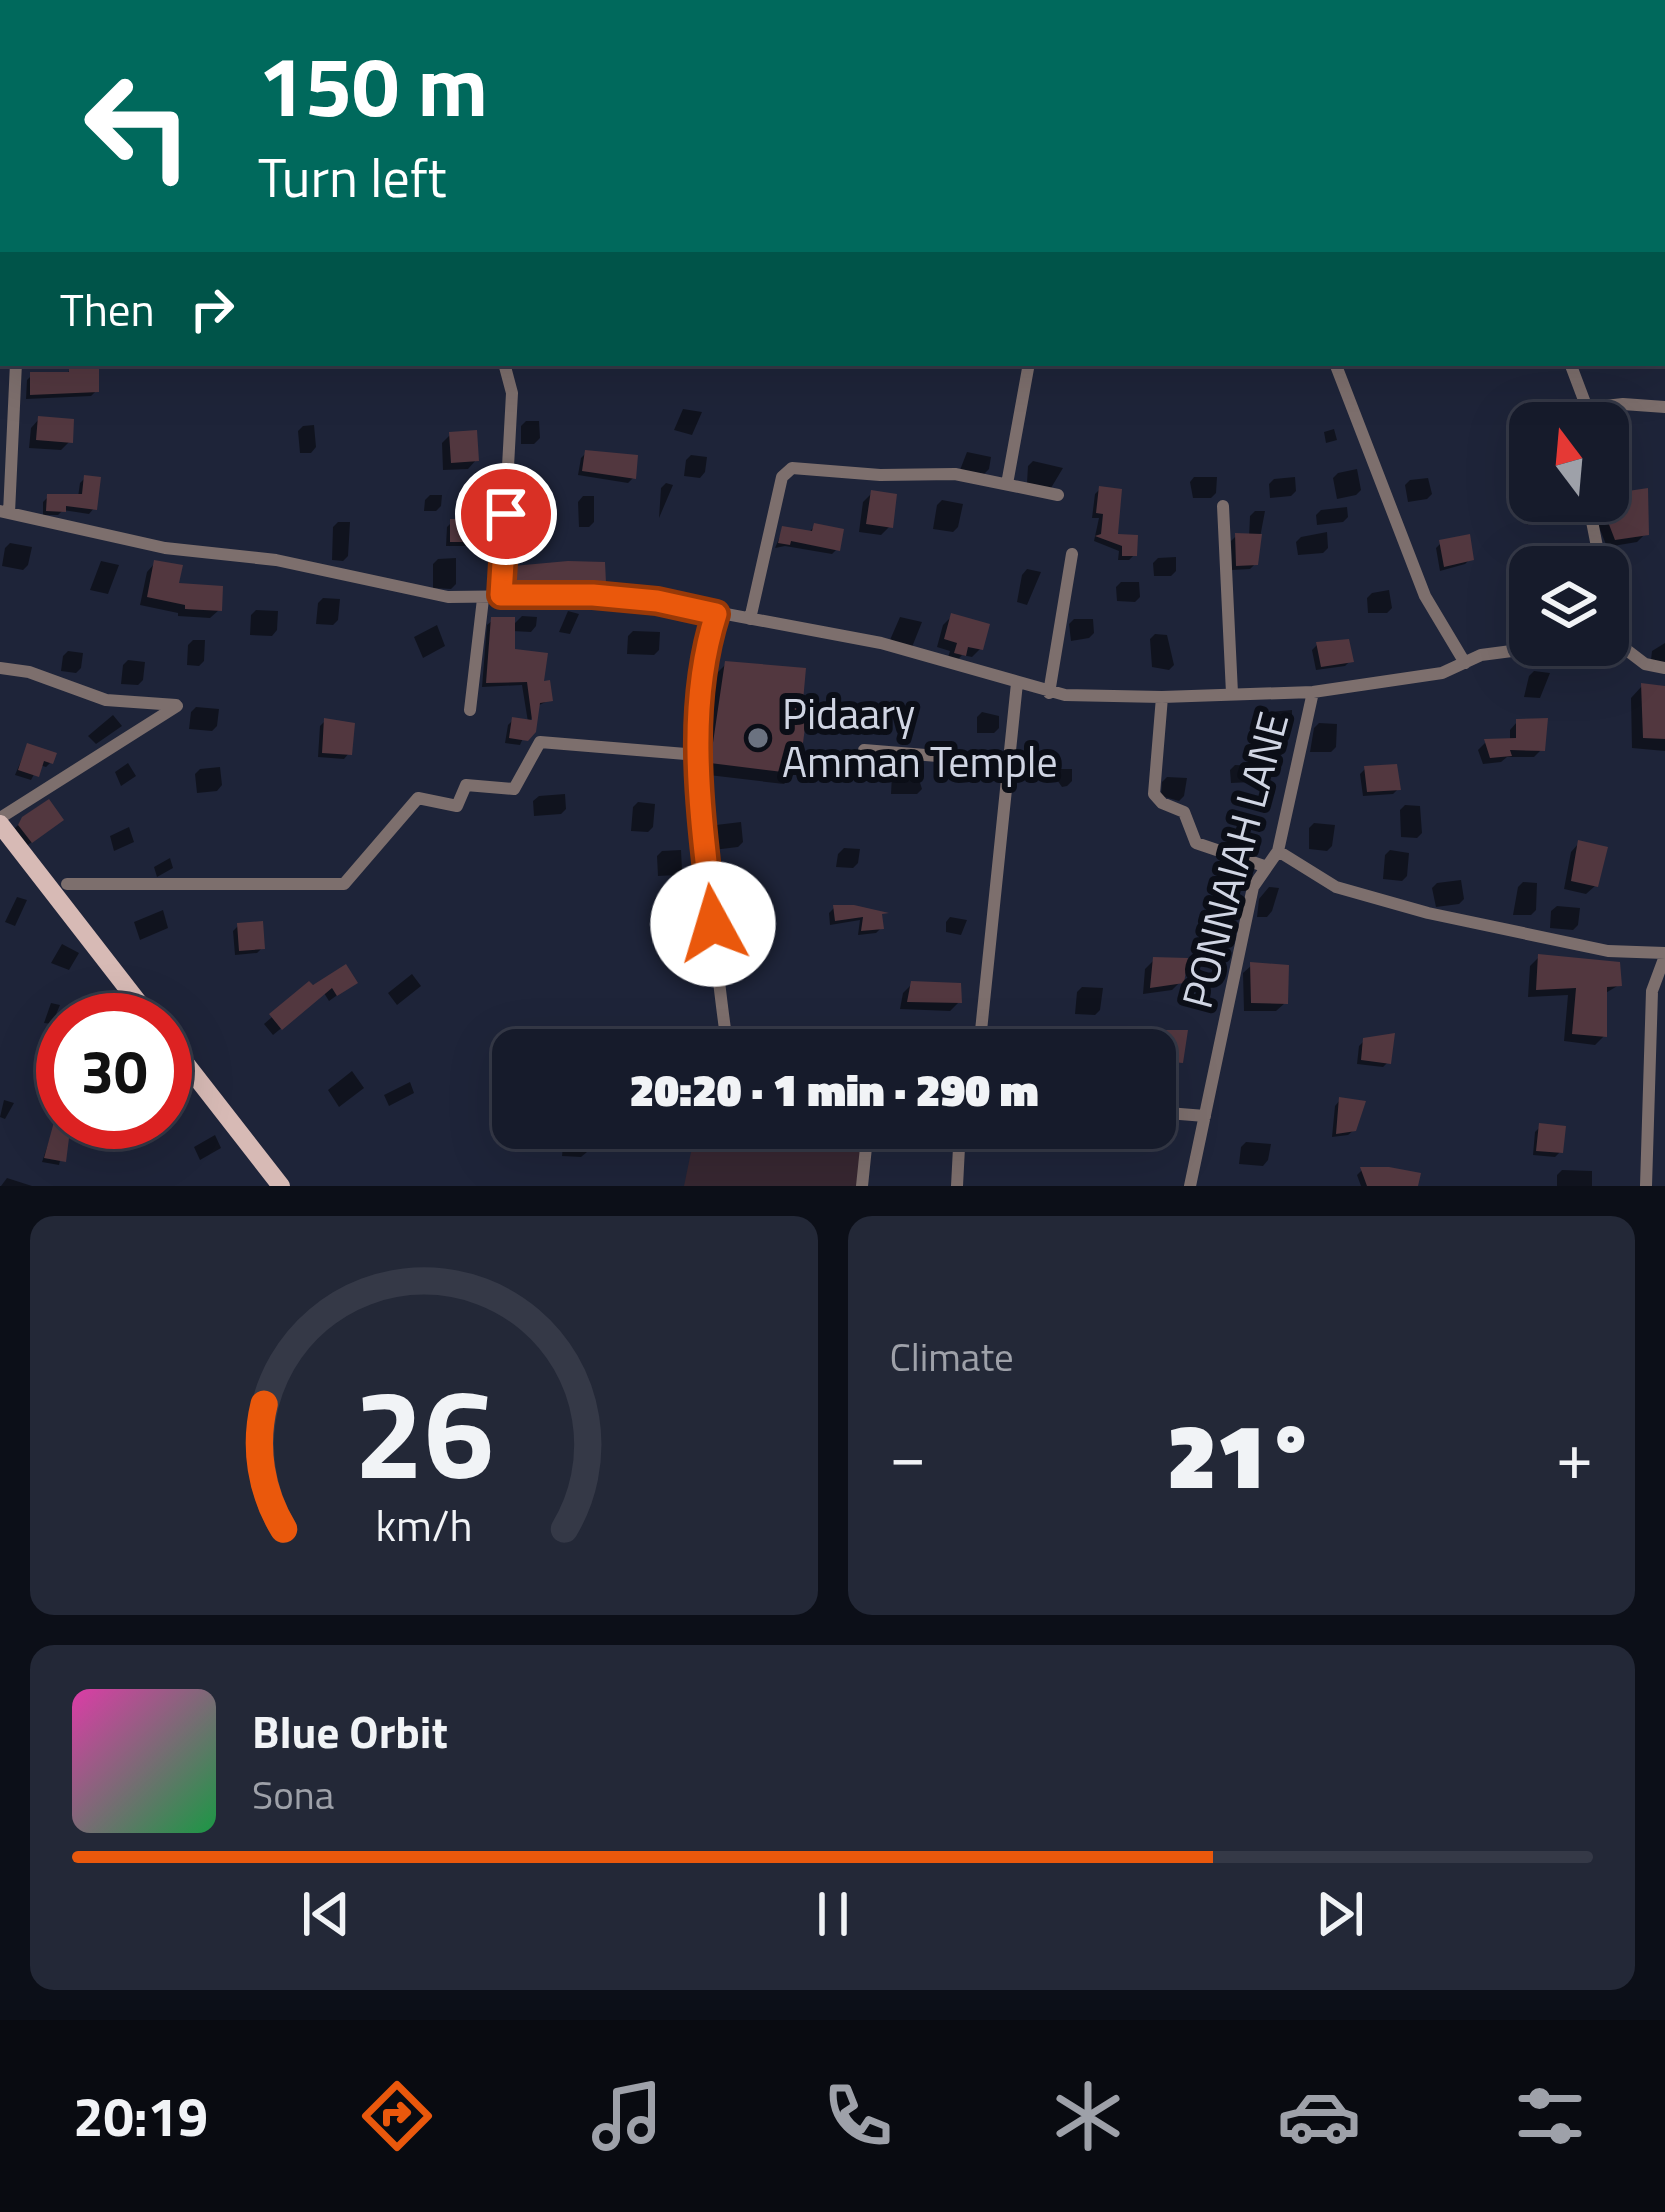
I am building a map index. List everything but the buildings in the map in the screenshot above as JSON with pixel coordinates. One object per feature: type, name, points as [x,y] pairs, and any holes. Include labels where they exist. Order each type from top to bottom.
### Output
[{"type":"main road","points":[[0,821],[131,993]]},
{"type":"main road","points":[[192,1072],[280,1186]]},
{"type":"street","points":[[16,366],[3,515],[165,548],[276,560],[403,590],[483,599],[593,595],[657,601],[919,652],[1048,693],[1162,698],[1313,692],[1442,673],[1509,650]]},
{"type":"street","points":[[501,595],[512,393],[505,366]]},
{"type":"street","points":[[1007,484],[1028,366]]},
{"type":"street","points":[[1336,366],[1425,596],[1465,662]]},
{"type":"street","points":[[1571,366],[1585,402]]},
{"type":"street","points":[[1629,404],[1665,407]]},
{"type":"street","points":[[750,619],[782,477],[792,468],[880,475],[956,474],[1058,494]]},
{"type":"street","points":[[1223,506],[1232,693]]},
{"type":"street","points":[[1048,693],[1072,554]]},
{"type":"street","points":[[470,710],[483,599]]},
{"type":"street","points":[[716,614],[706,644],[698,790],[726,1029]]},
{"type":"street","points":[[1629,653],[1645,664],[1665,668]]},
{"type":"street","points":[[0,668],[28,672],[106,700],[177,706],[0,821]]},
{"type":"street","points":[[982,1029],[1017,683]]},
{"type":"street","name":"PONNAIAH LANE","points":[[1190,1186],[1253,887],[1277,851],[1313,692]]},
{"type":"street","points":[[1162,698],[1153,790],[1157,800],[1184,812],[1196,843],[1264,866]]},
{"type":"street","points":[[67,884],[344,884],[418,798],[458,806],[466,785],[514,789],[541,742],[698,755]]},
{"type":"street","points":[[864,750],[1011,761]]},
{"type":"street","points":[[1277,851],[1336,887],[1428,914],[1607,951],[1665,954],[1652,992],[1646,1186]]},
{"type":"street","points":[[1650,1111],[1665,1111]]},
{"type":"street","points":[[1176,1114],[1205,1116]]},
{"type":"street","points":[[862,1186],[866,1149]]},
{"type":"street","points":[[957,1186],[959,1149]]},
{"type":"shaded area","points":[[692,1149],[866,1149],[862,1186],[684,1186]]},
{"type":"place","name":"Pidaary Amman Temple","points":[[758,738]]},
{"type":"route","points":[[506,514],[501,595],[593,595],[657,601],[716,614],[706,644],[698,755],[713,924]]}]
